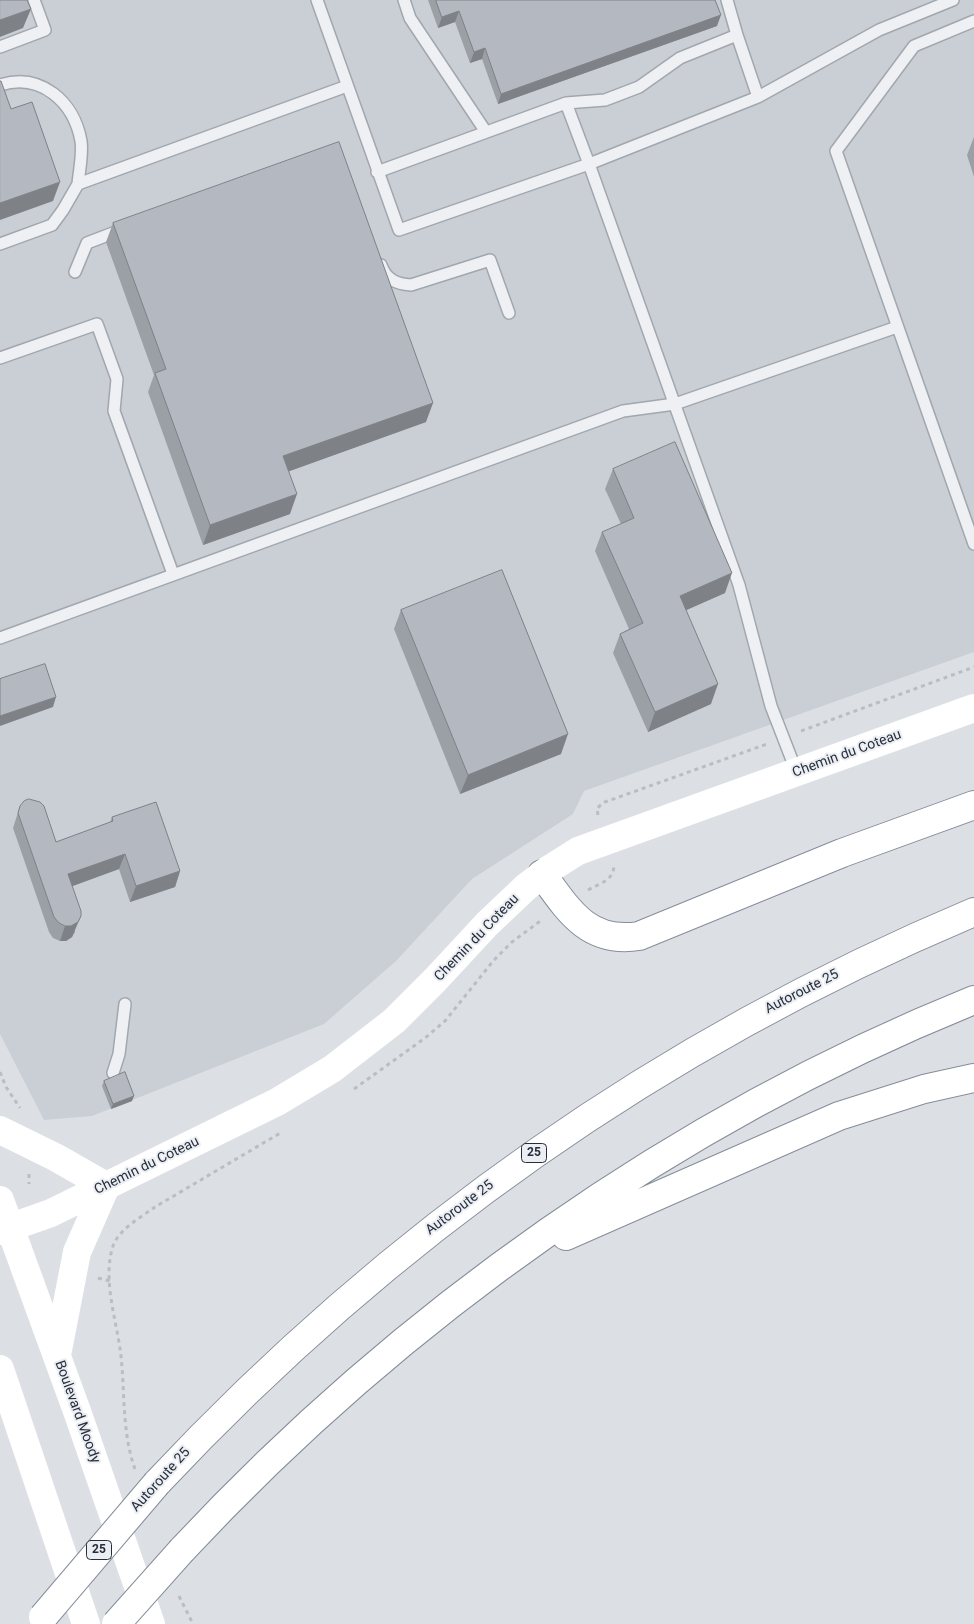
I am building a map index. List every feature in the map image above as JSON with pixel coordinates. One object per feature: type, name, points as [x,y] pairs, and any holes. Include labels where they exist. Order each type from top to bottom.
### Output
[{"type":"main road","name":"Chemin du Coteau","points":[[5,1229],[51,1213],[277,1102],[314,1081],[348,1058],[400,1014],[436,979],[487,924],[542,874],[570,856],[593,845],[974,708]]},
{"type":"main road","points":[[542,874],[573,915],[586,926],[606,935],[630,938],[647,934],[842,853],[974,805]]},
{"type":"main road","name":"Autoroute 25","points":[[40,1620],[146,1477],[240,1397],[340,1304],[421,1238],[538,1150],[660,1070],[792,996],[888,949],[974,912]]},
{"type":"main road","points":[[116,1624],[182,1550],[272,1459],[343,1393],[460,1297],[507,1262],[625,1181],[746,1109],[866,1047],[974,1000]]},
{"type":"main road","points":[[507,1262],[839,1116],[924,1089],[974,1078]]},
{"type":"main road","points":[[0,1130],[55,1157],[106,1186],[77,1252],[57,1356]]},
{"type":"main road","name":"Boulevard Moody","points":[[0,1200],[5,1229],[57,1356],[150,1624]]},
{"type":"main road","points":[[0,1369],[86,1624]]},
{"type":"lane","points":[[0,47],[45,30],[34,0]]},
{"type":"lane","points":[[317,0],[399,230],[589,164],[758,97],[880,30],[953,0]]},
{"type":"lane","points":[[404,0],[410,18],[486,132]]},
{"type":"lane","points":[[727,0],[758,97]]},
{"type":"lane","points":[[974,21],[914,46],[836,152],[974,544]]},
{"type":"lane","points":[[377,172],[566,103],[605,100],[639,86],[680,58],[737,35]]},
{"type":"lane","points":[[0,85],[11,82],[39,85],[58,95],[76,123],[81,143],[78,184],[52,225],[0,244]]},
{"type":"lane","points":[[78,184],[347,86]]},
{"type":"lane","points":[[566,103],[738,585],[771,706],[797,773]]},
{"type":"lane","points":[[76,272],[87,242],[134,226]]},
{"type":"lane","points":[[379,258],[384,272],[389,279],[400,284],[411,285],[490,260],[509,313]]},
{"type":"lane","points":[[0,358],[97,324],[117,379],[114,411],[173,574]]},
{"type":"lane","points":[[0,638],[623,410],[675,404],[897,327]]},
{"type":"lane","points":[[113,1073],[118,1054],[125,1004]]},
{"type":"path","points":[[805,729],[974,667]]},
{"type":"path","points":[[598,818],[597,808],[605,802],[759,746]]},
{"type":"path","points":[[590,889],[605,882],[612,876],[615,862]]},
{"type":"path","points":[[0,1072],[6,1087],[21,1112]]},
{"type":"path","points":[[110,1281],[123,1375],[128,1451],[146,1477]]},
{"type":"path","points":[[177,1591],[193,1624]]},
{"type":"shaded area","points":[[0,0],[974,0],[974,652],[584,791],[573,814],[472,879],[396,961],[324,1024],[92,1116],[44,1120],[0,1034]]},
{"type":"building","points":[[0,0],[27,0],[31,9],[0,20]]},
{"type":"building","points":[[436,0],[715,0],[721,15],[501,94],[485,48],[474,52],[459,11],[442,17]]},
{"type":"building","points":[[0,81],[11,109],[32,102],[60,182],[0,203]]},
{"type":"building","points":[[339,142],[433,403],[283,456],[297,494],[210,525],[155,373],[166,369],[113,223]]},
{"type":"building","points":[[675,442],[732,573],[680,596],[718,684],[655,712],[620,634],[643,623],[602,532],[634,518],[613,469]]},
{"type":"building","points":[[502,570],[568,734],[468,775],[401,610]]},
{"type":"building","points":[[45,664],[56,697],[0,716],[0,679]]},
{"type":"building","points":[[29,799],[40,802],[44,806],[56,842],[113,821],[112,817],[156,802],[180,871],[136,886],[125,854],[68,874],[81,916],[78,922],[71,926],[65,926],[54,917],[18,813],[20,806]]},
{"type":"building","points":[[125,1072],[134,1096],[113,1104],[104,1081]]}]
